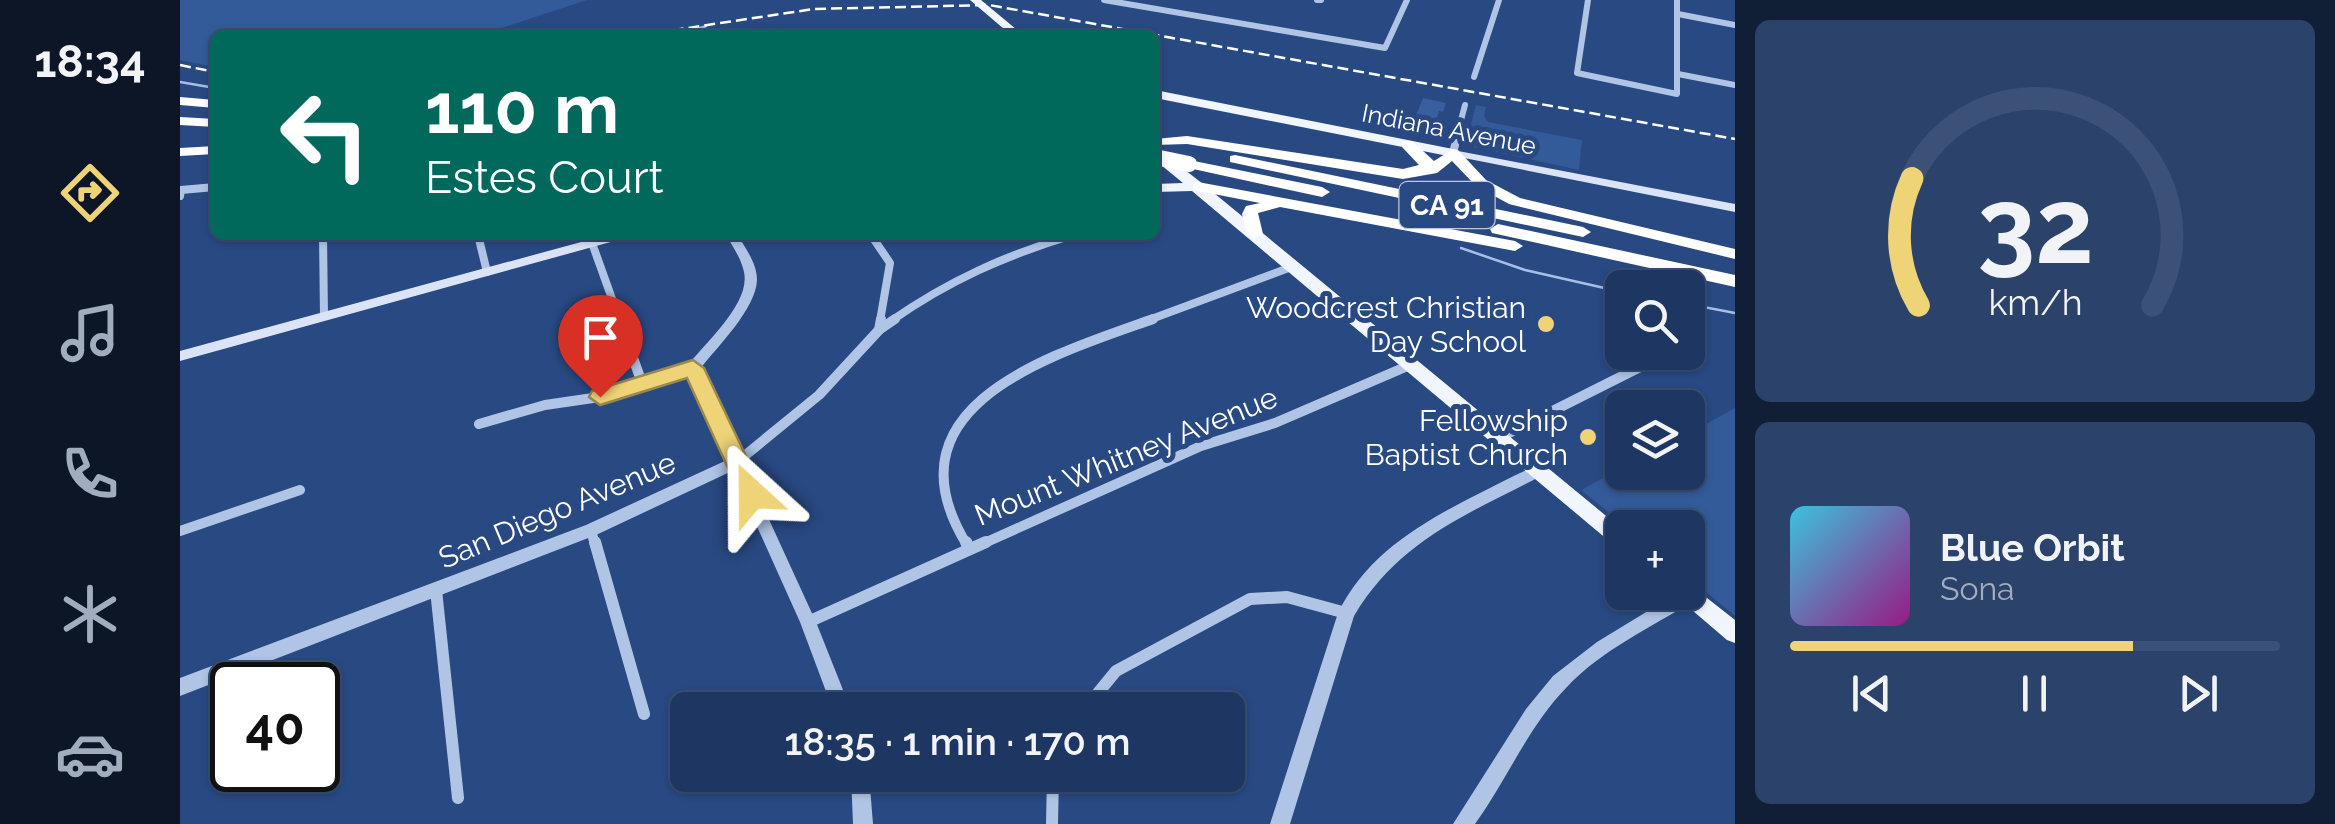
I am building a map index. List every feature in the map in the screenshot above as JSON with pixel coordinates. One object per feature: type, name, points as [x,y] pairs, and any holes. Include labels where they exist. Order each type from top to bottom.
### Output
[{"type":"highway","points":[[180,102],[210,104]]},
{"type":"highway","points":[[180,122],[210,123]]},
{"type":"highway","points":[[180,132],[210,133]]},
{"type":"highway","points":[[1160,149],[1188,140],[1417,174],[1442,166],[1454,153],[1482,184],[1515,201],[1735,254]]},
{"type":"highway","points":[[1407,144],[1426,160],[1428,166],[1417,174]]},
{"type":"highway","points":[[180,152],[210,150]]},
{"type":"highway","name":"CA 91","points":[[1160,151],[1733,275]]},
{"type":"highway","name":"CA 91","points":[[1160,152],[1189,164],[1733,275]]},
{"type":"highway","points":[[1198,187],[1632,268],[1733,275]]},
{"type":"highway","points":[[1255,234],[1250,214],[1258,206],[1308,209]]},
{"type":"main road","points":[[958,0],[994,30]]},
{"type":"main road","points":[[974,0],[1012,30]]},
{"type":"main road","name":"Indiana Avenue","points":[[1160,95],[1735,208]]},
{"type":"main road","points":[[1160,154],[1605,526]]},
{"type":"main road","points":[[1160,188],[1198,187]]},
{"type":"main road","points":[[180,356],[603,240]]},
{"type":"main road","points":[[1705,609],[1735,633]]},
{"type":"street","points":[[1104,0],[1386,48],[1407,0]]},
{"type":"street","points":[[1474,77],[1499,0]]},
{"type":"street","points":[[1588,0],[1577,73],[1677,94],[1678,0]]},
{"type":"street","points":[[1678,14],[1735,25]]},
{"type":"street","points":[[1678,74],[1735,85]]},
{"type":"street","points":[[1454,153],[1465,105]]},
{"type":"street","points":[[180,193],[210,187]]},
{"type":"street","points":[[323,240],[324,316]]},
{"type":"street","points":[[479,240],[487,272]]},
{"type":"street","points":[[479,424],[545,405],[600,397],[693,368],[746,300],[752,282],[749,266],[735,240]]},
{"type":"street","points":[[875,240],[890,262],[879,330]]},
{"type":"street","name":"San Diego Avenue","points":[[180,688],[590,530],[737,462],[819,396],[879,330],[934,291],[1013,253],[1056,240]]},
{"type":"street","points":[[592,243],[642,383]]},
{"type":"street","points":[[969,548],[948,512],[942,486],[943,462],[955,435],[977,404],[1044,360],[1294,266]]},
{"type":"street","name":"Mount Whitney Avenue","points":[[808,622],[1202,446],[1275,424],[1410,365]]},
{"type":"street","points":[[693,368],[808,622],[835,692]]},
{"type":"street","points":[[1498,438],[1634,370]]},
{"type":"street","points":[[1280,824],[1346,613],[1358,589],[1380,562],[1402,545],[1538,471]]},
{"type":"street","points":[[180,531],[300,490]]},
{"type":"street","points":[[590,530],[644,714]]},
{"type":"street","points":[[436,590],[458,798]]},
{"type":"street","points":[[1098,692],[1116,670],[1250,599],[1273,594],[1300,597],[1346,613]]},
{"type":"street","points":[[1463,824],[1481,802],[1534,713],[1561,679],[1663,610]]},
{"type":"street","points":[[861,792],[863,824]]},
{"type":"street","points":[[1052,824],[1053,792]]},
{"type":"shaded area","points":[[180,0],[587,0],[496,30],[210,30],[210,66],[180,60]]},
{"type":"shaded area","points":[[1476,105],[1486,107],[1484,116],[1488,122],[1582,140],[1579,170],[1468,146]]},
{"type":"shaded area","points":[[1735,408],[1735,616],[1705,591],[1705,510],[1606,510],[1581,490],[1605,477],[1605,490],[1705,490],[1705,425]]},
{"type":"building","points":[[1423,98],[1446,103],[1434,128],[1413,123]]},
{"type":"waterway","points":[[695,30],[706,26]]},
{"type":"waterway","points":[[180,82],[210,87]]},
{"type":"waterway","points":[[1461,248],[1525,270],[1605,288]]},
{"type":"waterway","points":[[1705,307],[1735,313]]},
{"type":"railway","points":[[674,30],[814,9],[989,5],[1128,30]]},
{"type":"railway","points":[[1160,36],[1735,139]]},
{"type":"railway","points":[[180,65],[210,71]]},
{"type":"place","name":"Woodcrest Christian Day School","points":[[1546,324]]},
{"type":"place","name":"Fellowship Baptist Church","points":[[1588,437]]},
{"type":"route","points":[[600,397],[693,368],[752,494]]}]
